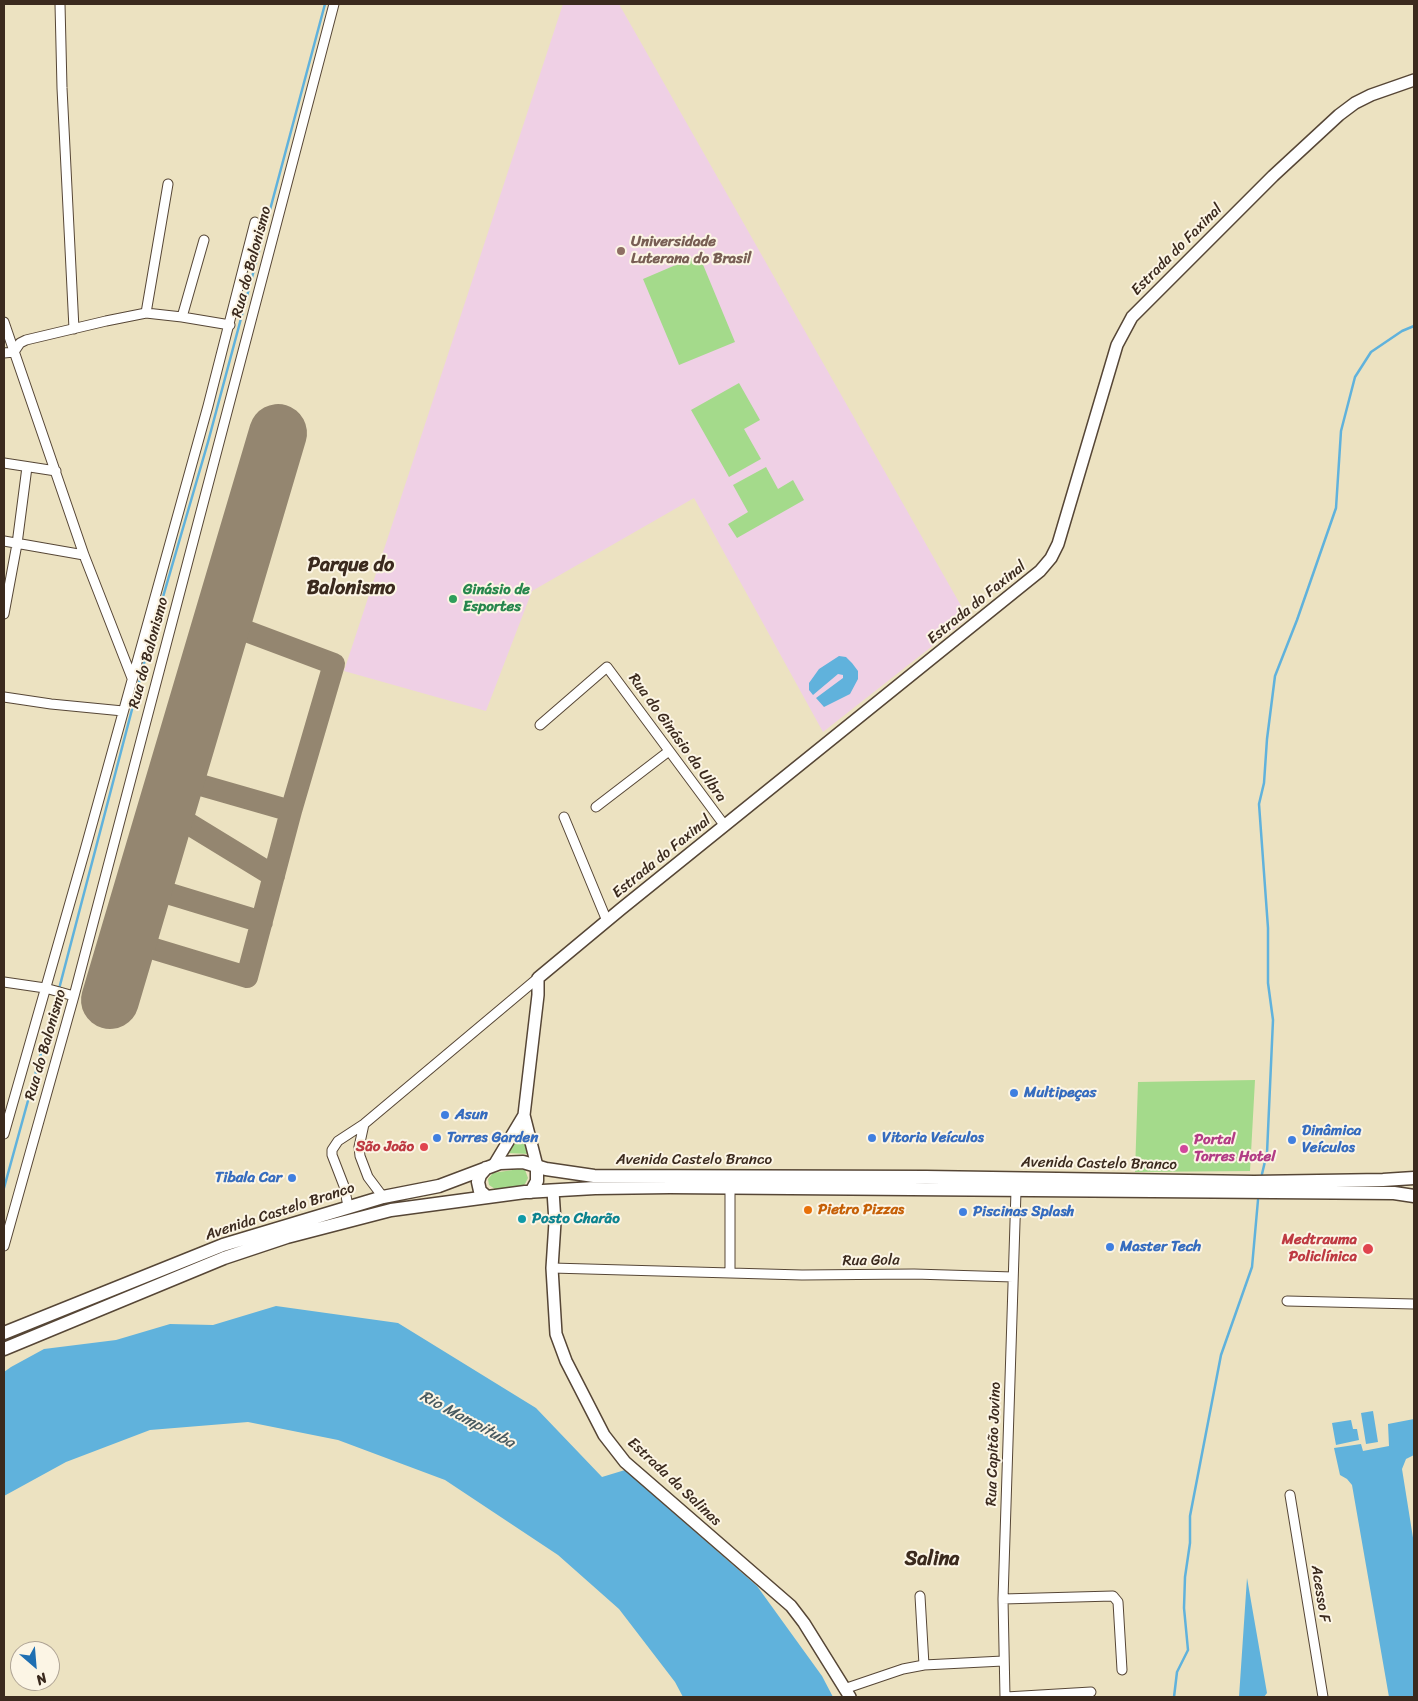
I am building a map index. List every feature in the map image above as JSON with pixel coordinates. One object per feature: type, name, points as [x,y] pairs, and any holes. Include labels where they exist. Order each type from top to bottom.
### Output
[{"type":"main road","name":"Avenida Castelo Branco","points":[[5,1331],[223,1245],[383,1196],[439,1186],[490,1166],[511,1162],[523,1162],[542,1168],[594,1176],[916,1177],[1254,1182],[1414,1178]]},
{"type":"main road","points":[[487,1197],[480,1191],[478,1182],[480,1175],[490,1166]]},
{"type":"main road","points":[[542,1168],[553,1191]]},
{"type":"main road","points":[[531,1192],[542,1168]]},
{"type":"main road","name":"Avenida Castelo Branco","points":[[4,1349],[224,1258],[287,1237],[390,1210],[531,1192],[632,1187],[1394,1193],[1414,1196]]},
{"type":"street","points":[[60,4],[62,88],[74,328]]},
{"type":"street","name":"Rua do Balonismo","points":[[4,1246],[334,4]]},
{"type":"street","name":"Estrada do Faxinal","points":[[538,978],[1040,571],[1051,558],[1058,544],[1117,345],[1132,317],[1272,176],[1339,115],[1370,95],[1414,80]]},
{"type":"street","points":[[146,313],[168,184]]},
{"type":"street","name":"Rua do Balonismo","points":[[4,1134],[48,989],[230,325],[255,222]]},
{"type":"street","points":[[182,317],[204,240]]},
{"type":"street","points":[[4,353],[14,352],[26,340],[146,313],[230,325]]},
{"type":"street","points":[[4,322],[84,555],[132,678]]},
{"type":"street","points":[[4,463],[56,471]]},
{"type":"street","points":[[4,614],[17,544],[27,467]]},
{"type":"street","points":[[4,542],[84,555]]},
{"type":"street","name":"Rua do Ginásio da Ulbra","points":[[540,725],[607,667],[725,826]]},
{"type":"street","points":[[4,697],[51,704],[123,710]]},
{"type":"street","points":[[596,807],[669,751]]},
{"type":"street","points":[[564,816],[607,921]]},
{"type":"street","points":[[538,978],[538,995],[524,1115],[542,1168]]},
{"type":"street","points":[[348,1206],[344,1186],[334,1162],[332,1150],[338,1141],[364,1124],[538,978]]},
{"type":"street","points":[[4,982],[48,989],[70,995]]},
{"type":"street","points":[[4,1093],[14,1096]]},
{"type":"street","points":[[490,1166],[524,1115]]},
{"type":"street","points":[[364,1124],[360,1156],[368,1177],[383,1196]]},
{"type":"street","points":[[730,1188],[730,1273]]},
{"type":"street","name":"Estrada da Salinas","points":[[553,1191],[555,1222],[552,1268],[556,1334],[566,1361],[604,1434],[626,1462],[791,1606],[804,1623],[847,1693]]},
{"type":"street","name":"Rua Capitão Jovino","points":[[1005,1697],[1003,1599],[1016,1191]]},
{"type":"street","name":"Rua Gola","points":[[552,1268],[802,1275],[914,1274],[1013,1277]]},
{"type":"street","points":[[1287,1301],[1414,1304]]},
{"type":"street","name":"Acesso F","points":[[1290,1495],[1323,1697]]},
{"type":"street","points":[[920,1596],[924,1664]]},
{"type":"street","points":[[1003,1599],[1113,1596],[1118,1602],[1122,1670]]},
{"type":"street","points":[[847,1693],[903,1669],[924,1664],[1003,1662]]},
{"type":"street","points":[[1005,1697],[1091,1692]]},
{"type":"shaded area","name":"Universidade Luterana do Brasil","points":[[563,4],[619,4],[968,618],[823,732],[694,498],[532,591],[486,711],[344,671]]},
{"type":"green space","points":[[699,255],[735,342],[679,365],[643,279]]},
{"type":"green space","points":[[739,383],[760,420],[744,429],[761,459],[729,477],[691,410]]},
{"type":"green space","points":[[766,467],[778,489],[793,480],[804,500],[737,538],[728,524],[748,512],[733,485]]},
{"type":"green space","points":[[1255,1080],[1250,1171],[1135,1172],[1138,1082]]},
{"type":"green space","points":[[523,1131],[530,1154],[507,1153]]},
{"type":"green space","points":[[519,1169],[525,1170],[528,1178],[525,1184],[520,1187],[495,1189],[489,1185],[488,1179],[493,1173]]},
{"type":"water","points":[[839,656],[846,657],[852,663],[858,671],[858,679],[850,694],[824,707],[816,698],[843,678],[843,675],[838,674],[813,695],[809,690],[809,683],[819,669]]},
{"type":"water","name":"Rio Mampituba","points":[[276,1306],[398,1323],[536,1408],[602,1477],[625,1470],[757,1586],[822,1676],[833,1697],[683,1697],[675,1682],[619,1609],[558,1555],[445,1480],[338,1440],[248,1422],[150,1430],[66,1462],[4,1496],[4,1372],[11,1367],[44,1349],[116,1340],[170,1324],[213,1325]]},
{"type":"water","points":[[1373,1411],[1378,1442],[1366,1444],[1361,1413]]},
{"type":"water","points":[[1414,1419],[1414,1455],[1406,1459],[1402,1469],[1414,1544],[1414,1697],[1389,1697],[1352,1485],[1340,1475],[1334,1448],[1361,1444],[1363,1451],[1389,1446],[1388,1424]]},
{"type":"water","points":[[1351,1420],[1353,1429],[1357,1429],[1359,1440],[1336,1445],[1332,1423]]},
{"type":"water","points":[[1247,1578],[1267,1693],[1264,1697],[1239,1697]]},
{"type":"waterway","points":[[59,989],[147,652],[208,442],[325,4]]},
{"type":"waterway","points":[[1262,1174],[1267,1153],[1273,1020],[1268,983],[1268,928],[1259,804],[1264,783],[1267,739],[1275,676],[1297,620],[1336,508],[1341,431],[1355,377],[1371,352],[1402,331],[1414,326]]},
{"type":"waterway","points":[[4,1188],[57,995]]},
{"type":"waterway","points":[[1174,1697],[1177,1672],[1188,1650],[1184,1608],[1185,1577],[1190,1543],[1190,1516],[1221,1355],[1252,1267],[1258,1200]]},
{"type":"taxiway","points":[[128,941],[247,977],[291,811],[334,664],[222,622]]},
{"type":"taxiway","points":[[176,778],[291,811]]},
{"type":"taxiway","points":[[166,810],[274,876]]},
{"type":"taxiway","points":[[144,886],[262,922]]},
{"type":"runway","points":[[110,1000],[278,433]]},
{"type":"place","name":"Universidade Luterana do Brasil","points":[[621,251]]},
{"type":"place","name":"Ginásio de Esportes","points":[[453,599]]},
{"type":"place","name":"Multipeças","points":[[1014,1093]]},
{"type":"place","name":"Asun","points":[[445,1115]]},
{"type":"place","name":"Torres Garden","points":[[437,1138]]},
{"type":"place","name":"Vitoria Veículos","points":[[872,1138]]},
{"type":"place","name":"Dinâmica Veículos","points":[[1292,1140]]},
{"type":"place","name":"São João","points":[[424,1147]]},
{"type":"place","name":"Portal Torres Hotel","points":[[1184,1149]]},
{"type":"place","name":"Tibala Car","points":[[292,1178]]},
{"type":"place","name":"Pietro Pizzas","points":[[808,1210]]},
{"type":"place","name":"Piscinas Splash","points":[[963,1212]]},
{"type":"place","name":"Posto Charão","points":[[522,1219]]},
{"type":"place","name":"Master Tech","points":[[1110,1247]]},
{"type":"place","name":"Medtrauma Policlínica","points":[[1368,1249]]},
{"type":"district","name":"Parque do Balonismo","points":[[351,578]]},
{"type":"district","name":"Salina","points":[[932,1560]]}]
